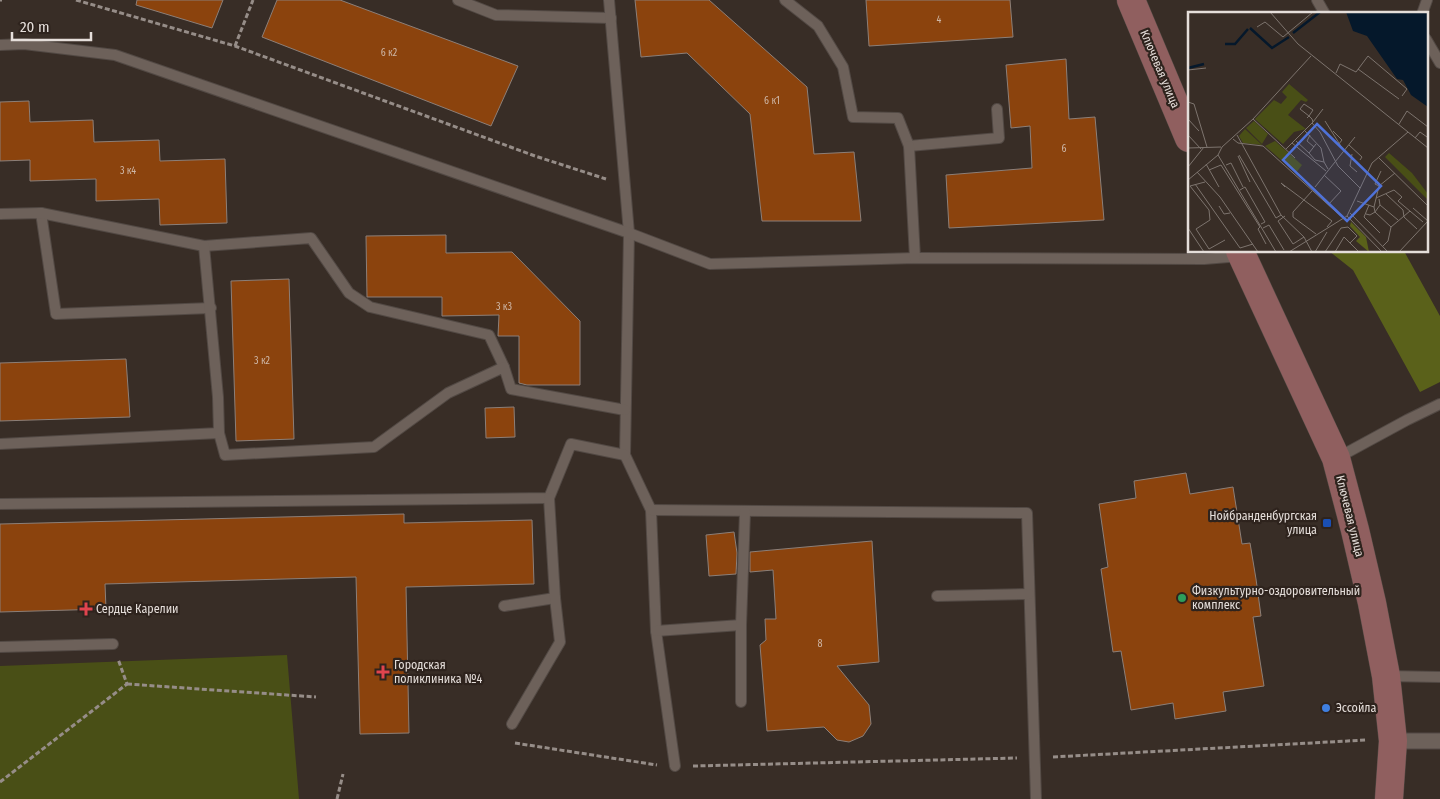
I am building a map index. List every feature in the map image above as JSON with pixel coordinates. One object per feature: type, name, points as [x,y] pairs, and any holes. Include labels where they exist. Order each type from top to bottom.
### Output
[{"type":"main road","name":"Ключевая улица","points":[[1131,0],[1187,130]]},
{"type":"main road","name":"Ключевая улица","points":[[1241,254],[1336,458],[1372,602],[1386,676],[1393,741],[1389,799]]},
{"type":"street","points":[[1393,741],[1440,741]]},
{"type":"lane","points":[[458,0],[476,4],[496,15],[611,18]]},
{"type":"lane","points":[[609,0],[628,233],[625,455],[651,510],[656,631],[675,766]]},
{"type":"lane","points":[[786,0],[818,26],[843,67],[853,117],[898,118],[909,146],[915,258]]},
{"type":"lane","points":[[1318,0],[1325,12]]},
{"type":"lane","points":[[1423,12],[1427,0]]},
{"type":"lane","points":[[1428,42],[1440,63]]},
{"type":"lane","points":[[0,45],[24,44],[115,55],[628,233],[710,264],[915,258],[1204,259],[1241,254]]},
{"type":"lane","points":[[909,146],[999,138],[997,109]]},
{"type":"lane","points":[[0,214],[41,213],[204,246],[311,238],[349,293],[370,307],[489,335],[504,367],[511,389],[625,410]]},
{"type":"lane","points":[[41,213],[56,314],[210,308]]},
{"type":"lane","points":[[204,246],[218,397],[219,433],[225,455],[374,447],[448,393],[504,367]]},
{"type":"lane","points":[[1336,458],[1440,404]]},
{"type":"lane","points":[[0,444],[219,433]]},
{"type":"lane","points":[[512,724],[560,642],[555,598],[549,498],[571,444],[625,455]]},
{"type":"lane","points":[[0,504],[549,498]]},
{"type":"lane","points":[[651,510],[1027,513],[1036,799]]},
{"type":"lane","points":[[741,702],[741,625],[745,512]]},
{"type":"lane","points":[[937,596],[1029,594]]},
{"type":"lane","points":[[504,606],[555,598]]},
{"type":"lane","points":[[656,631],[741,625]]},
{"type":"lane","points":[[0,647],[113,644]]},
{"type":"lane","points":[[1386,676],[1440,677]]},
{"type":"path","points":[[76,0],[235,46],[535,156],[624,185]]},
{"type":"path","points":[[235,46],[253,0]]},
{"type":"path","points":[[113,644],[127,684]]},
{"type":"path","points":[[0,782],[127,684],[316,697]]},
{"type":"path","points":[[509,742],[650,764],[675,766],[1035,758],[1355,740],[1393,741]]},
{"type":"path","points":[[337,799],[342,774]]},
{"type":"green space","points":[[1330,252],[1405,252],[1440,316],[1440,382],[1420,392],[1353,270]]},
{"type":"green space","points":[[287,655],[299,799],[0,799],[0,666]]},
{"type":"building","points":[[137,0],[223,0],[212,28],[136,5]]},
{"type":"building","points":[[277,0],[340,0],[518,66],[491,126],[262,37]]},
{"type":"building","points":[[635,0],[709,0],[807,87],[814,154],[854,152],[861,221],[762,221],[750,114],[687,53],[641,57]]},
{"type":"building","points":[[866,0],[1010,0],[1013,37],[869,46]]},
{"type":"building","points":[[1066,59],[1069,119],[1095,117],[1104,220],[949,228],[946,175],[1032,168],[1030,126],[1011,128],[1006,65]]},
{"type":"building","points":[[29,101],[30,122],[93,120],[94,142],[159,140],[160,161],[225,159],[227,223],[160,225],[159,199],[96,201],[96,179],[30,181],[30,160],[0,161],[0,102]]},
{"type":"building","points":[[446,235],[446,253],[512,252],[580,321],[580,385],[527,385],[519,383],[519,336],[498,336],[499,315],[442,316],[442,297],[367,297],[366,236]]},
{"type":"building","points":[[289,279],[294,439],[236,441],[231,281]]},
{"type":"building","points":[[126,359],[130,417],[0,421],[0,363]]},
{"type":"building","points":[[514,407],[515,437],[486,438],[485,408]]},
{"type":"building","name":"Физкультурно-оздоровительный комплекс","points":[[1186,473],[1190,494],[1233,487],[1242,544],[1250,543],[1256,579],[1261,616],[1253,617],[1264,686],[1223,692],[1226,711],[1175,719],[1173,703],[1131,710],[1121,651],[1113,652],[1101,569],[1108,567],[1099,504],[1136,498],[1134,481]]},
{"type":"building","name":"Городская поликлиника №4","points":[[404,514],[404,523],[532,520],[534,584],[406,587],[409,733],[360,734],[356,577],[105,584],[106,609],[0,612],[0,524]]},
{"type":"building","points":[[734,532],[737,553],[736,574],[709,576],[706,535]]},
{"type":"building","points":[[872,541],[879,662],[837,666],[869,705],[871,724],[863,736],[849,742],[837,740],[824,727],[767,731],[760,645],[766,640],[765,619],[776,619],[773,570],[750,572],[750,552]]},
{"type":"place","name":"Нойбранденбургская улица","points":[[1327,523]]},
{"type":"place","name":"Физкультурно-оздоровительный комплекс","points":[[1182,598]]},
{"type":"place","name":"Сердце Карелии","points":[[86,609]]},
{"type":"place","name":"Городская поликлиника №4","points":[[383,672]]},
{"type":"place","name":"Эссойла","points":[[1326,708]]}]
